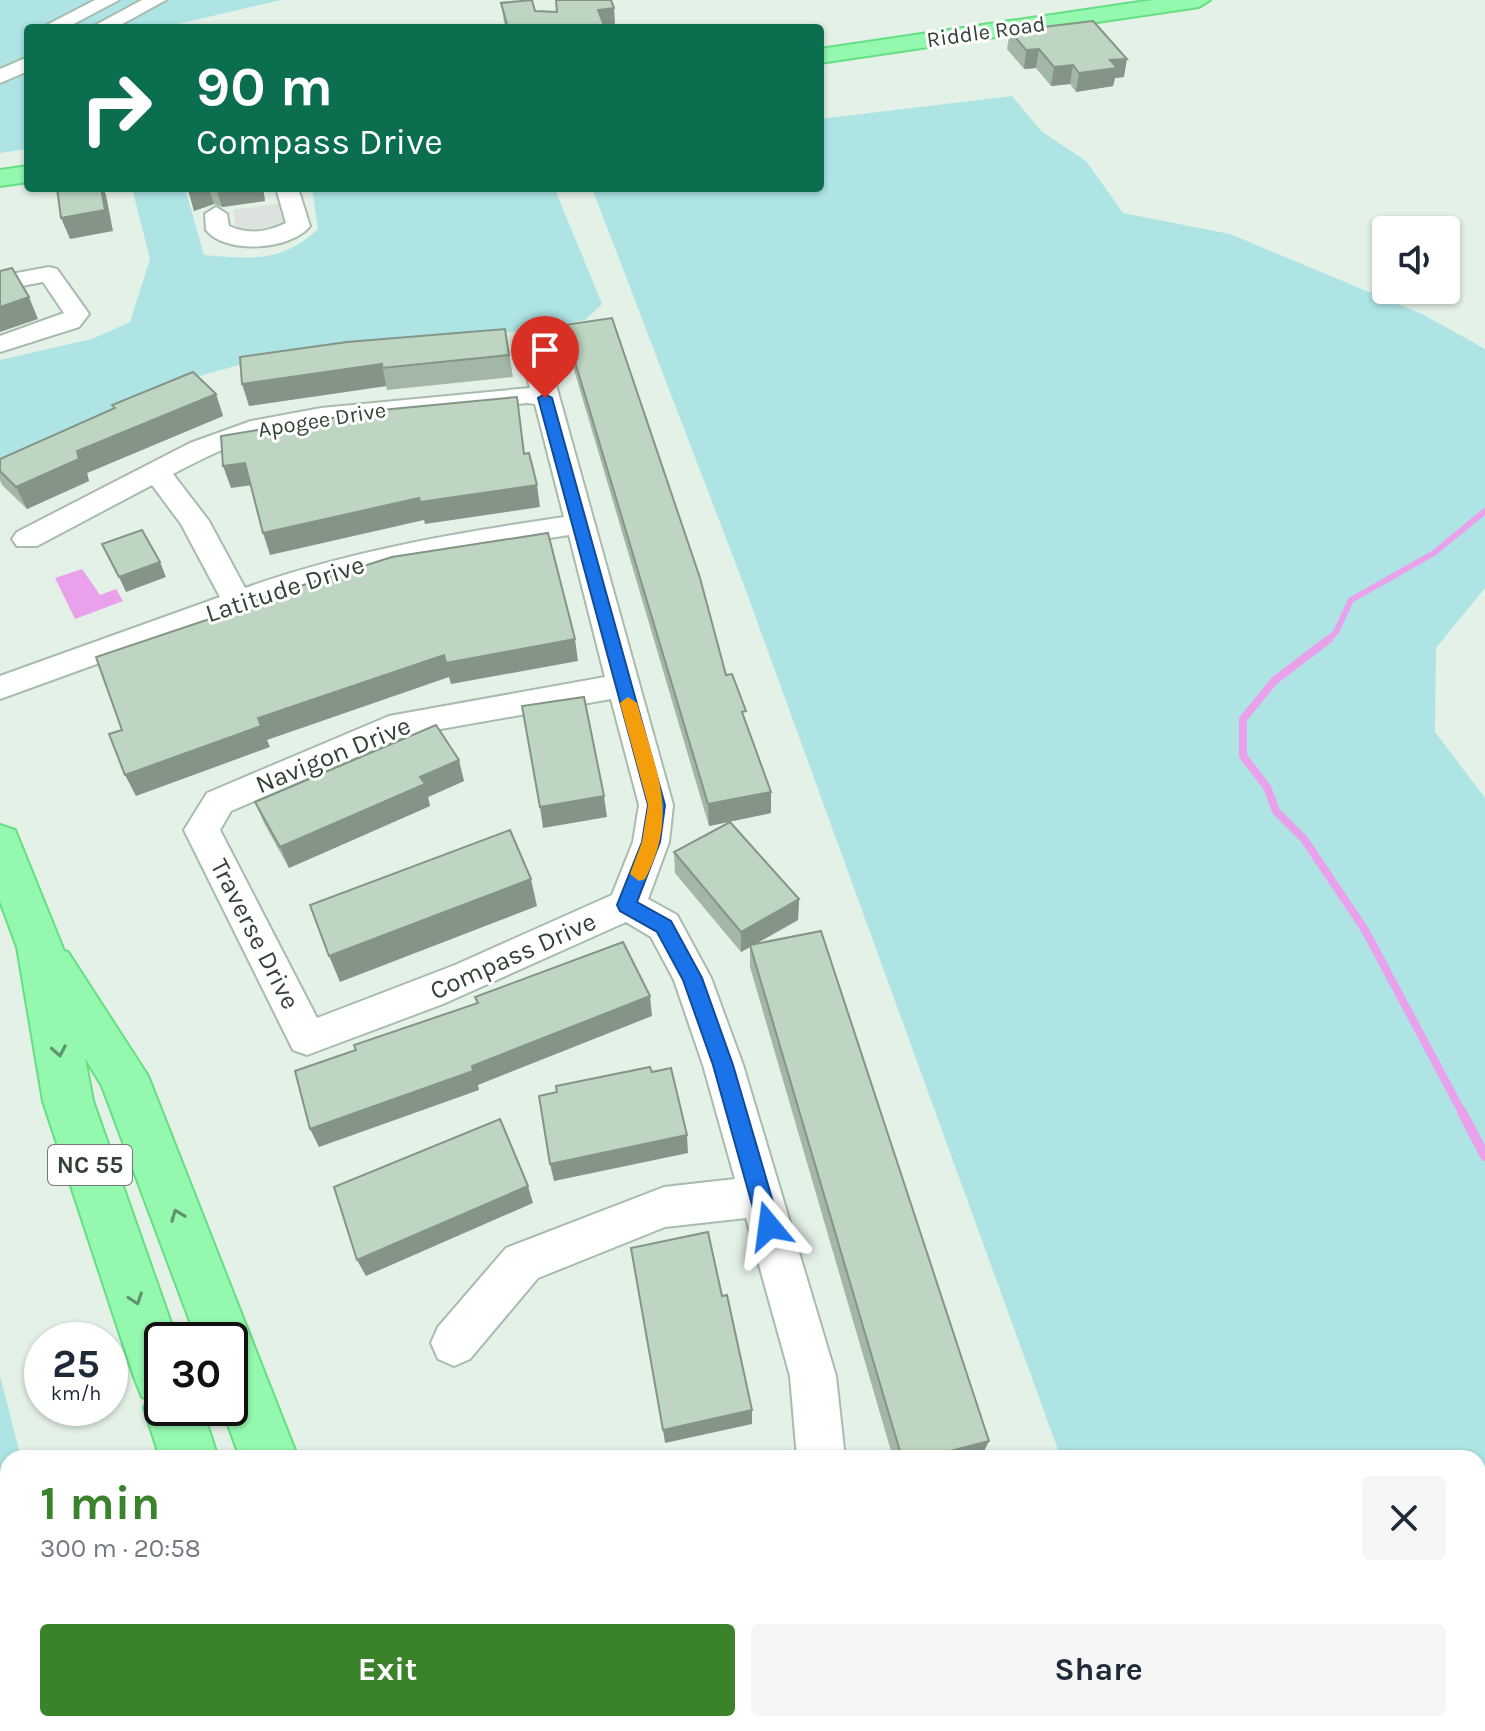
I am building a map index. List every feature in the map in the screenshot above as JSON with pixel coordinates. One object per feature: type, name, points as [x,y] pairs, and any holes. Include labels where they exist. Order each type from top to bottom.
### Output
[{"type":"main road","name":"Riddle Road","points":[[824,55],[1199,0]]},
{"type":"main road","points":[[0,178],[24,175]]},
{"type":"main road","name":"NC 55","points":[[0,842],[40,947],[68,1101],[144,1324]]},
{"type":"main road","name":"NC 55","points":[[40,947],[123,1076],[218,1322]]},
{"type":"main road","points":[[248,1401],[266,1450]]},
{"type":"main road","points":[[179,1426],[186,1450]]},
{"type":"street","points":[[59,24],[110,0]]},
{"type":"street","points":[[108,24],[157,0]]},
{"type":"street","points":[[0,77],[24,65]]},
{"type":"street","points":[[216,214],[218,230],[236,240],[276,237],[298,226],[288,192]]},
{"type":"street","points":[[0,283],[49,274],[77,314],[70,322],[0,344]]},
{"type":"street","name":"Compass Drive","points":[[307,1038],[381,1013],[528,953],[627,905],[651,842],[656,805],[533,349]]},
{"type":"street","name":"Apogee Drive","points":[[27,539],[200,449],[261,427],[321,416],[527,395],[545,398]]},
{"type":"street","points":[[157,473],[194,521],[238,603]]},
{"type":"street","name":"Latitude Drive","points":[[0,688],[327,570],[447,544],[580,524]]},
{"type":"street","name":"Navigon Drive","points":[[202,830],[219,802],[401,724],[624,685]]},
{"type":"street","name":"Traverse Drive","points":[[202,830],[307,1038]]},
{"type":"street","points":[[627,905],[664,926],[692,978],[723,1065],[813,1376],[820,1450]]},
{"type":"street","points":[[454,1343],[522,1263],[664,1207],[760,1196]]},
{"type":"shaded area","points":[[0,0],[281,0],[178,24],[24,24],[24,150],[0,153]]},
{"type":"shaded area","points":[[1012,96],[1041,131],[1086,161],[1123,213],[1230,234],[1372,293],[1372,304],[1398,304],[1424,315],[1485,349],[1485,588],[1436,648],[1435,732],[1485,798],[1485,1450],[1058,1450],[745,588],[594,192],[824,192],[824,119]]},
{"type":"shaded area","points":[[133,192],[186,192],[204,255],[251,257],[292,248],[318,229],[313,192],[556,192],[602,304],[585,320],[519,331],[268,357],[174,383],[0,464],[0,360],[92,339],[130,322],[150,259]]},
{"type":"shaded area","points":[[282,203],[287,224],[237,232],[233,210]]},
{"type":"shaded area","points":[[82,569],[100,595],[116,589],[123,601],[75,619],[55,578]]},
{"type":"shaded area","points":[[0,1376],[19,1450],[0,1450]]},
{"type":"building","points":[[532,0],[535,11],[557,12],[556,0],[611,0],[614,8],[598,10],[603,24],[507,24],[501,3]]},
{"type":"building","points":[[1093,21],[1127,59],[1110,60],[1117,68],[1079,73],[1073,65],[1054,67],[1039,49],[1026,50],[1010,31]]},
{"type":"building","points":[[58,192],[102,192],[105,210],[61,218]]},
{"type":"building","points":[[12,268],[29,297],[0,307],[0,271]]},
{"type":"building","points":[[612,318],[700,578],[726,675],[732,674],[746,711],[742,712],[771,792],[708,804],[564,325]]},
{"type":"building","points":[[505,329],[509,355],[382,368],[382,364],[242,384],[240,357],[347,342]]},
{"type":"building","points":[[193,372],[216,394],[77,451],[79,459],[16,487],[0,471],[0,459],[115,408],[112,405]]},
{"type":"building","points":[[517,397],[524,454],[529,453],[537,485],[420,502],[419,498],[263,533],[245,463],[223,466],[221,436],[381,410]]},
{"type":"building","points":[[142,530],[160,562],[119,577],[102,544]]},
{"type":"building","points":[[548,533],[575,639],[446,663],[444,655],[258,718],[261,726],[125,775],[109,734],[122,730],[96,657],[257,603],[256,600],[392,557]]},
{"type":"building","points":[[584,697],[604,796],[540,807],[522,706]]},
{"type":"building","points":[[436,725],[459,760],[420,777],[425,784],[280,847],[255,802]]},
{"type":"building","points":[[730,822],[799,899],[741,932],[674,852]]},
{"type":"building","points":[[510,830],[531,879],[329,956],[310,905]]},
{"type":"building","points":[[821,931],[989,1441],[954,1450],[900,1450],[750,945]]},
{"type":"building","points":[[623,942],[650,996],[472,1066],[473,1071],[310,1129],[295,1071],[356,1050],[354,1045],[478,1003],[475,997]]},
{"type":"building","points":[[650,1067],[652,1072],[671,1068],[687,1135],[550,1164],[539,1096],[557,1092],[556,1086]]},
{"type":"building","points":[[500,1119],[528,1186],[357,1260],[334,1187]]},
{"type":"building","points":[[708,1232],[722,1296],[727,1295],[752,1410],[663,1430],[631,1248]]},
{"type":"waterway","points":[[1329,639],[1336,632],[1351,600],[1434,553],[1485,511]]},
{"type":"waterway","points":[[1329,639],[1274,681],[1243,719],[1243,756],[1267,787],[1276,811],[1304,839],[1365,930],[1463,1114]]},
{"type":"waterway","points":[[1462,1112],[1485,1156]]},
{"type":"slow traffic","points":[[628,703],[656,805],[651,842],[639,874]]},
{"type":"route","points":[[545,398],[656,805],[651,842],[627,905],[664,926],[692,978],[723,1065],[769,1226]]}]
